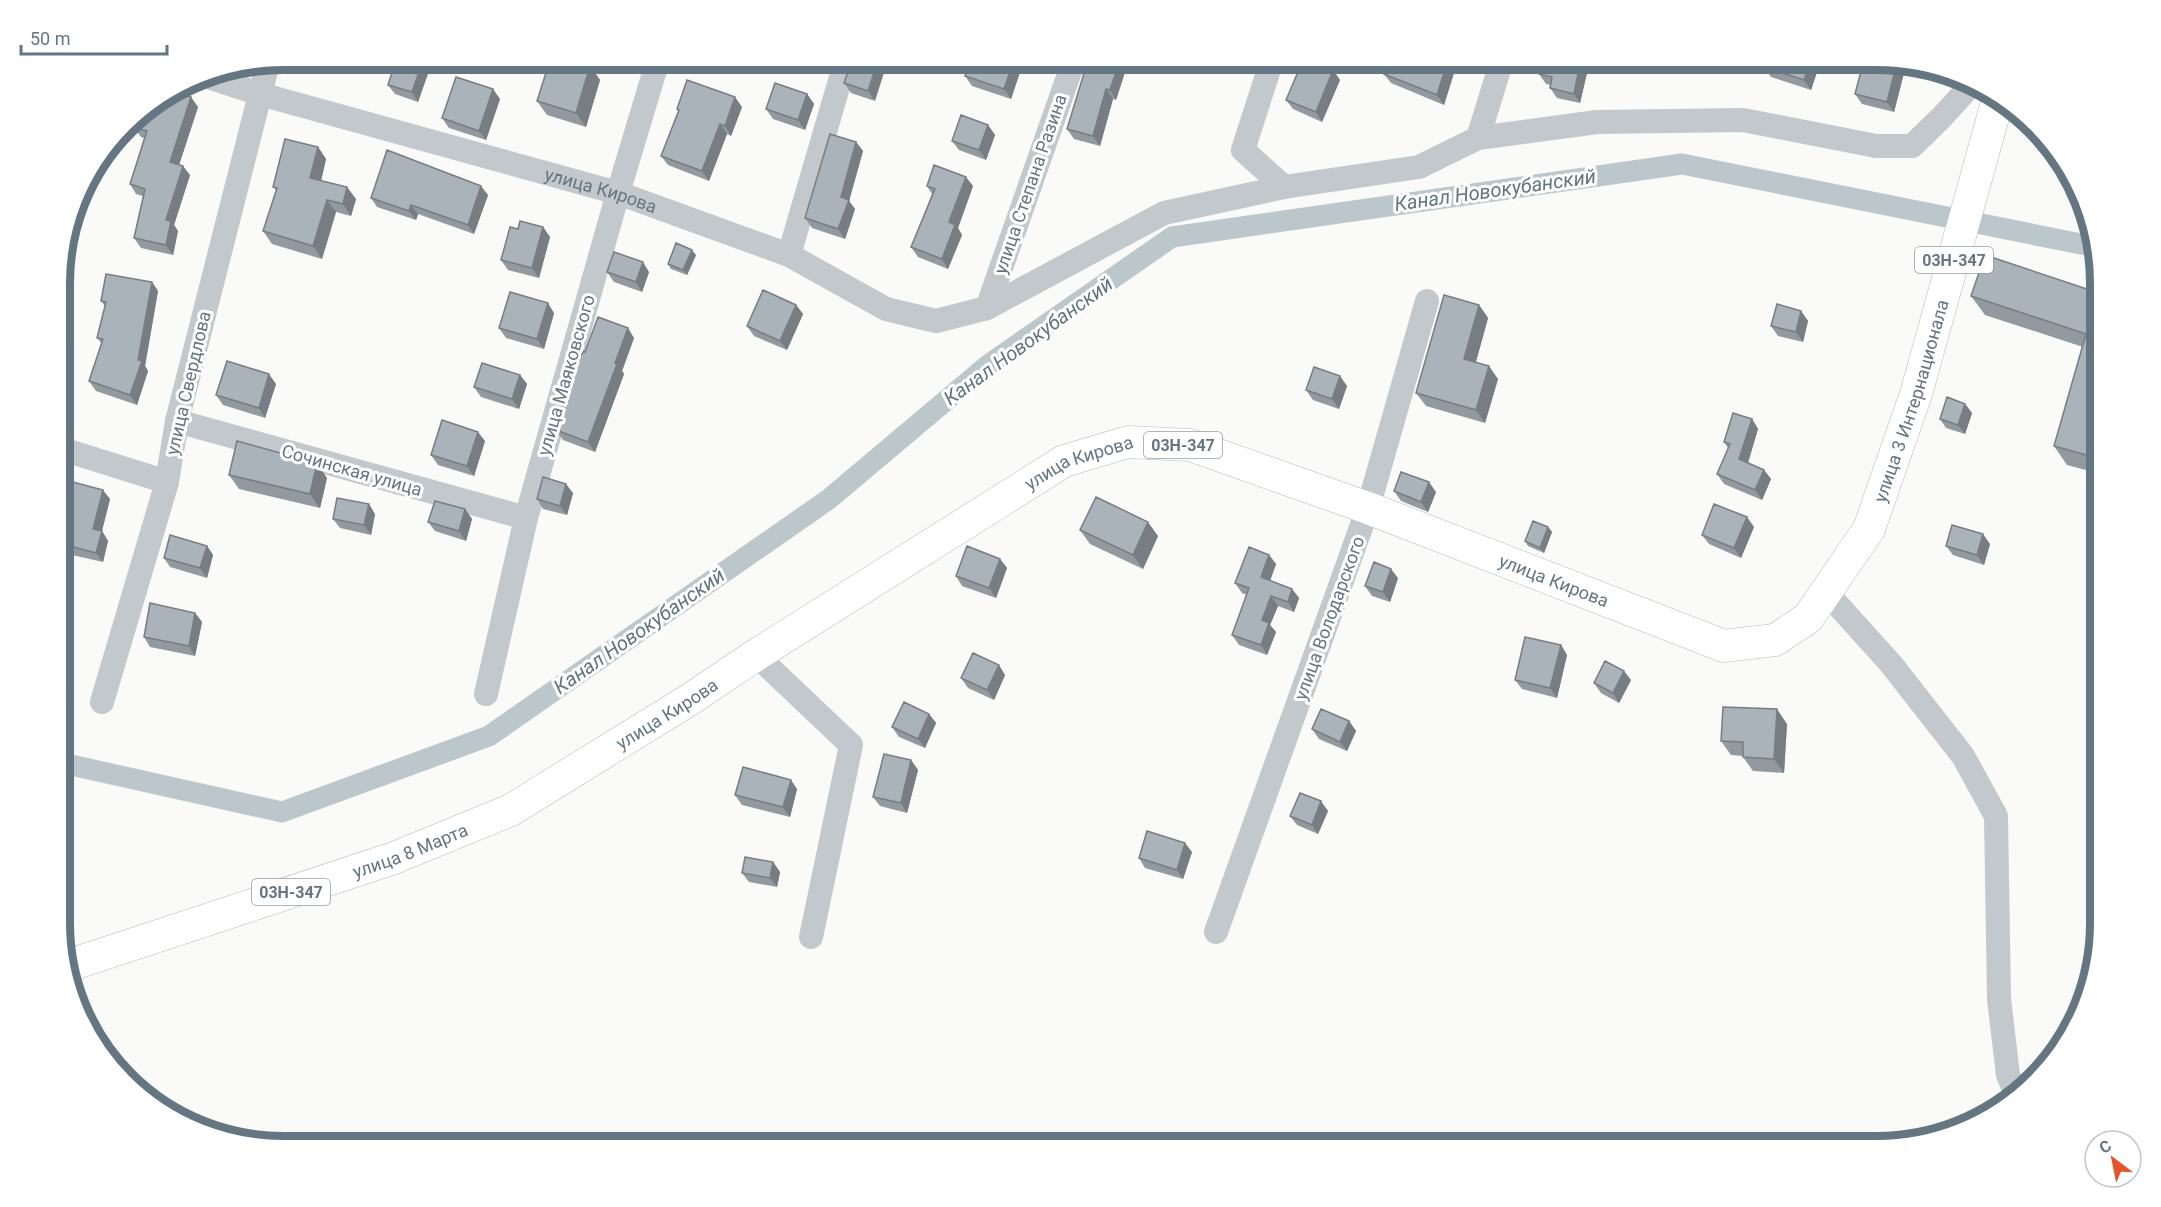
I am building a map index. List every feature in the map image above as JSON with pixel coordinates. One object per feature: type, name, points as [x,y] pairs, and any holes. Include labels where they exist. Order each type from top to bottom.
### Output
[{"type":"main road","name":"улица 3 Интернационала","points":[[1869,529],[1916,394],[1995,112]]},
{"type":"main road","name":"улица Кирова","points":[[512,810],[1064,461],[1128,441],[1190,445],[1368,508],[1724,646],[1775,640],[1808,618],[1869,529]]},
{"type":"main road","name":"улица 8 Марта","points":[[75,963],[394,858],[512,810]]},
{"type":"street","name":"улица Маяковского","points":[[486,694],[526,519],[655,70]]},
{"type":"street","points":[[789,255],[843,70]]},
{"type":"street","name":"улица Степана Разина","points":[[987,308],[1070,70]]},
{"type":"street","points":[[1269,70],[1243,150],[1284,187]]},
{"type":"street","points":[[1478,138],[1499,70]]},
{"type":"street","name":"улица Свердлова","points":[[102,702],[166,482],[177,421],[266,71]]},
{"type":"street","name":"улица Кирова","points":[[219,81],[618,193],[789,255],[886,309],[936,321],[987,308],[1164,213],[1284,187],[1419,167],[1478,138],[1597,122],[1743,120],[1876,146],[1912,146],[1967,90]]},
{"type":"street","name":"улица Володарского","points":[[1216,932],[1368,508],[1427,301]]},
{"type":"street","name":"Сочинская улица","points":[[177,421],[526,519]]},
{"type":"street","points":[[70,452],[166,482]]},
{"type":"street","points":[[1827,593],[1891,664],[1963,756],[1996,816],[1999,999],[2008,1075],[2013,1087]]},
{"type":"street","points":[[756,655],[851,745],[811,937]]},
{"type":"building","points":[[393,70],[420,70],[412,92],[388,85]]},
{"type":"building","points":[[547,70],[589,70],[576,113],[537,101]]},
{"type":"building","points":[[849,70],[875,70],[868,91],[844,83]]},
{"type":"building","points":[[967,70],[1011,70],[1004,89],[965,76]]},
{"type":"building","points":[[1085,70],[1117,70],[1110,90],[1106,89],[1093,136],[1067,129]]},
{"type":"building","points":[[1299,70],[1333,70],[1316,112],[1286,100]]},
{"type":"building","points":[[1385,70],[1445,70],[1437,95],[1384,74]]},
{"type":"building","points":[[1540,70],[1579,70],[1574,94],[1550,88],[1552,77],[1539,74]]},
{"type":"building","points":[[1773,70],[1808,70],[1804,80]]},
{"type":"building","points":[[1861,70],[1895,71],[1887,102],[1855,94]]},
{"type":"building","points":[[456,77],[493,89],[479,131],[442,118]]},
{"type":"building","points":[[687,80],[735,97],[725,126],[720,124],[702,171],[661,156],[679,110],[677,109]]},
{"type":"building","points":[[775,83],[807,94],[798,120],[766,109]]},
{"type":"building","points":[[184,95],[191,97],[170,162],[183,166],[166,220],[171,221],[166,245],[134,238],[145,189],[130,184],[147,131],[138,128],[165,106]]},
{"type":"building","points":[[961,115],[988,125],[979,150],[952,141]]},
{"type":"building","points":[[830,134],[856,142],[841,197],[849,200],[838,229],[805,218]]},
{"type":"building","points":[[285,139],[318,147],[310,178],[347,187],[343,204],[327,200],[313,246],[263,231],[277,188],[273,187]]},
{"type":"building","points":[[387,150],[481,186],[468,225],[411,205],[409,211],[371,198]]},
{"type":"building","points":[[934,165],[966,177],[949,222],[955,225],[942,259],[911,247],[935,189],[927,186]]},
{"type":"building","points":[[520,221],[543,227],[532,268],[501,260],[510,227],[518,229]]},
{"type":"building","points":[[676,243],[692,250],[683,270],[668,264]]},
{"type":"building","points":[[614,252],[643,262],[636,282],[607,272]]},
{"type":"building","points":[[1985,255],[2090,290],[2090,456],[2054,446],[2086,334],[1971,296]]},
{"type":"building","points":[[106,274],[152,282],[138,360],[142,361],[130,395],[89,381],[103,339],[97,338],[106,302],[101,301]]},
{"type":"building","points":[[763,290],[796,305],[780,341],[747,326]]},
{"type":"building","points":[[510,292],[548,303],[537,339],[499,328]]},
{"type":"building","points":[[1444,295],[1479,305],[1464,359],[1489,366],[1476,410],[1416,393]]},
{"type":"building","points":[[1777,304],[1801,311],[1796,332],[1771,326]]},
{"type":"building","points":[[598,317],[628,328],[588,442],[556,430],[568,390]]},
{"type":"building","points":[[227,361],[269,374],[259,408],[216,395]]},
{"type":"building","points":[[482,363],[520,375],[512,399],[474,387]]},
{"type":"building","points":[[1314,367],[1340,376],[1332,399],[1306,390]]},
{"type":"building","points":[[1947,397],[1965,404],[1958,425],[1940,419]]},
{"type":"building","points":[[1733,413],[1752,419],[1739,459],[1764,470],[1755,490],[1717,474],[1730,444],[1724,442]]},
{"type":"building","points":[[442,420],[478,432],[467,466],[431,455]]},
{"type":"building","points":[[237,441],[317,463],[310,494],[229,475]]},
{"type":"building","points":[[1401,472],[1429,482],[1421,502],[1394,491]]},
{"type":"building","points":[[543,477],[566,484],[560,506],[537,499]]},
{"type":"building","points":[[70,481],[103,490],[93,529],[102,531],[96,553],[70,546]]},
{"type":"building","points":[[1096,497],[1148,522],[1133,555],[1080,530]]},
{"type":"building","points":[[337,498],[369,504],[364,525],[333,519]]},
{"type":"building","points":[[435,501],[465,509],[459,531],[428,522]]},
{"type":"building","points":[[1714,504],[1747,517],[1734,548],[1702,535]]},
{"type":"building","points":[[1533,521],[1548,527],[1540,548],[1525,541]]},
{"type":"building","points":[[1952,525],[1983,534],[1977,555],[1946,546]]},
{"type":"building","points":[[170,535],[207,546],[200,568],[164,558]]},
{"type":"building","points":[[967,546],[1000,559],[989,588],[956,576]]},
{"type":"building","points":[[1249,547],[1269,555],[1261,577],[1292,589],[1288,602],[1271,596],[1262,620],[1269,623],[1261,645],[1232,635],[1249,588],[1235,583]]},
{"type":"building","points":[[1374,562],[1391,569],[1383,592],[1365,586]]},
{"type":"building","points":[[150,603],[195,613],[189,646],[144,637]]},
{"type":"building","points":[[1525,637],[1561,645],[1550,688],[1515,680]]},
{"type":"building","points":[[973,653],[999,665],[987,690],[961,678]]},
{"type":"building","points":[[1605,661],[1624,671],[1613,693],[1594,683]]},
{"type":"building","points":[[904,702],[929,714],[918,739],[892,727]]},
{"type":"building","points":[[1723,707],[1777,709],[1774,759],[1743,757],[1743,742],[1721,741]]},
{"type":"building","points":[[1321,709],[1349,721],[1340,742],[1312,729]]},
{"type":"building","points":[[884,754],[911,760],[901,803],[873,797]]},
{"type":"building","points":[[743,767],[791,780],[783,807],[735,795]]},
{"type":"building","points":[[1300,793],[1321,801],[1312,825],[1290,816]]},
{"type":"building","points":[[1147,831],[1185,843],[1177,870],[1139,858]]},
{"type":"building","points":[[745,857],[773,862],[770,878],[742,873]]},
{"type":"waterway","name":"Канал Новокубанский","points":[[70,765],[282,812],[489,736],[829,499],[988,365],[1172,237],[1682,164],[2087,245]]}]
